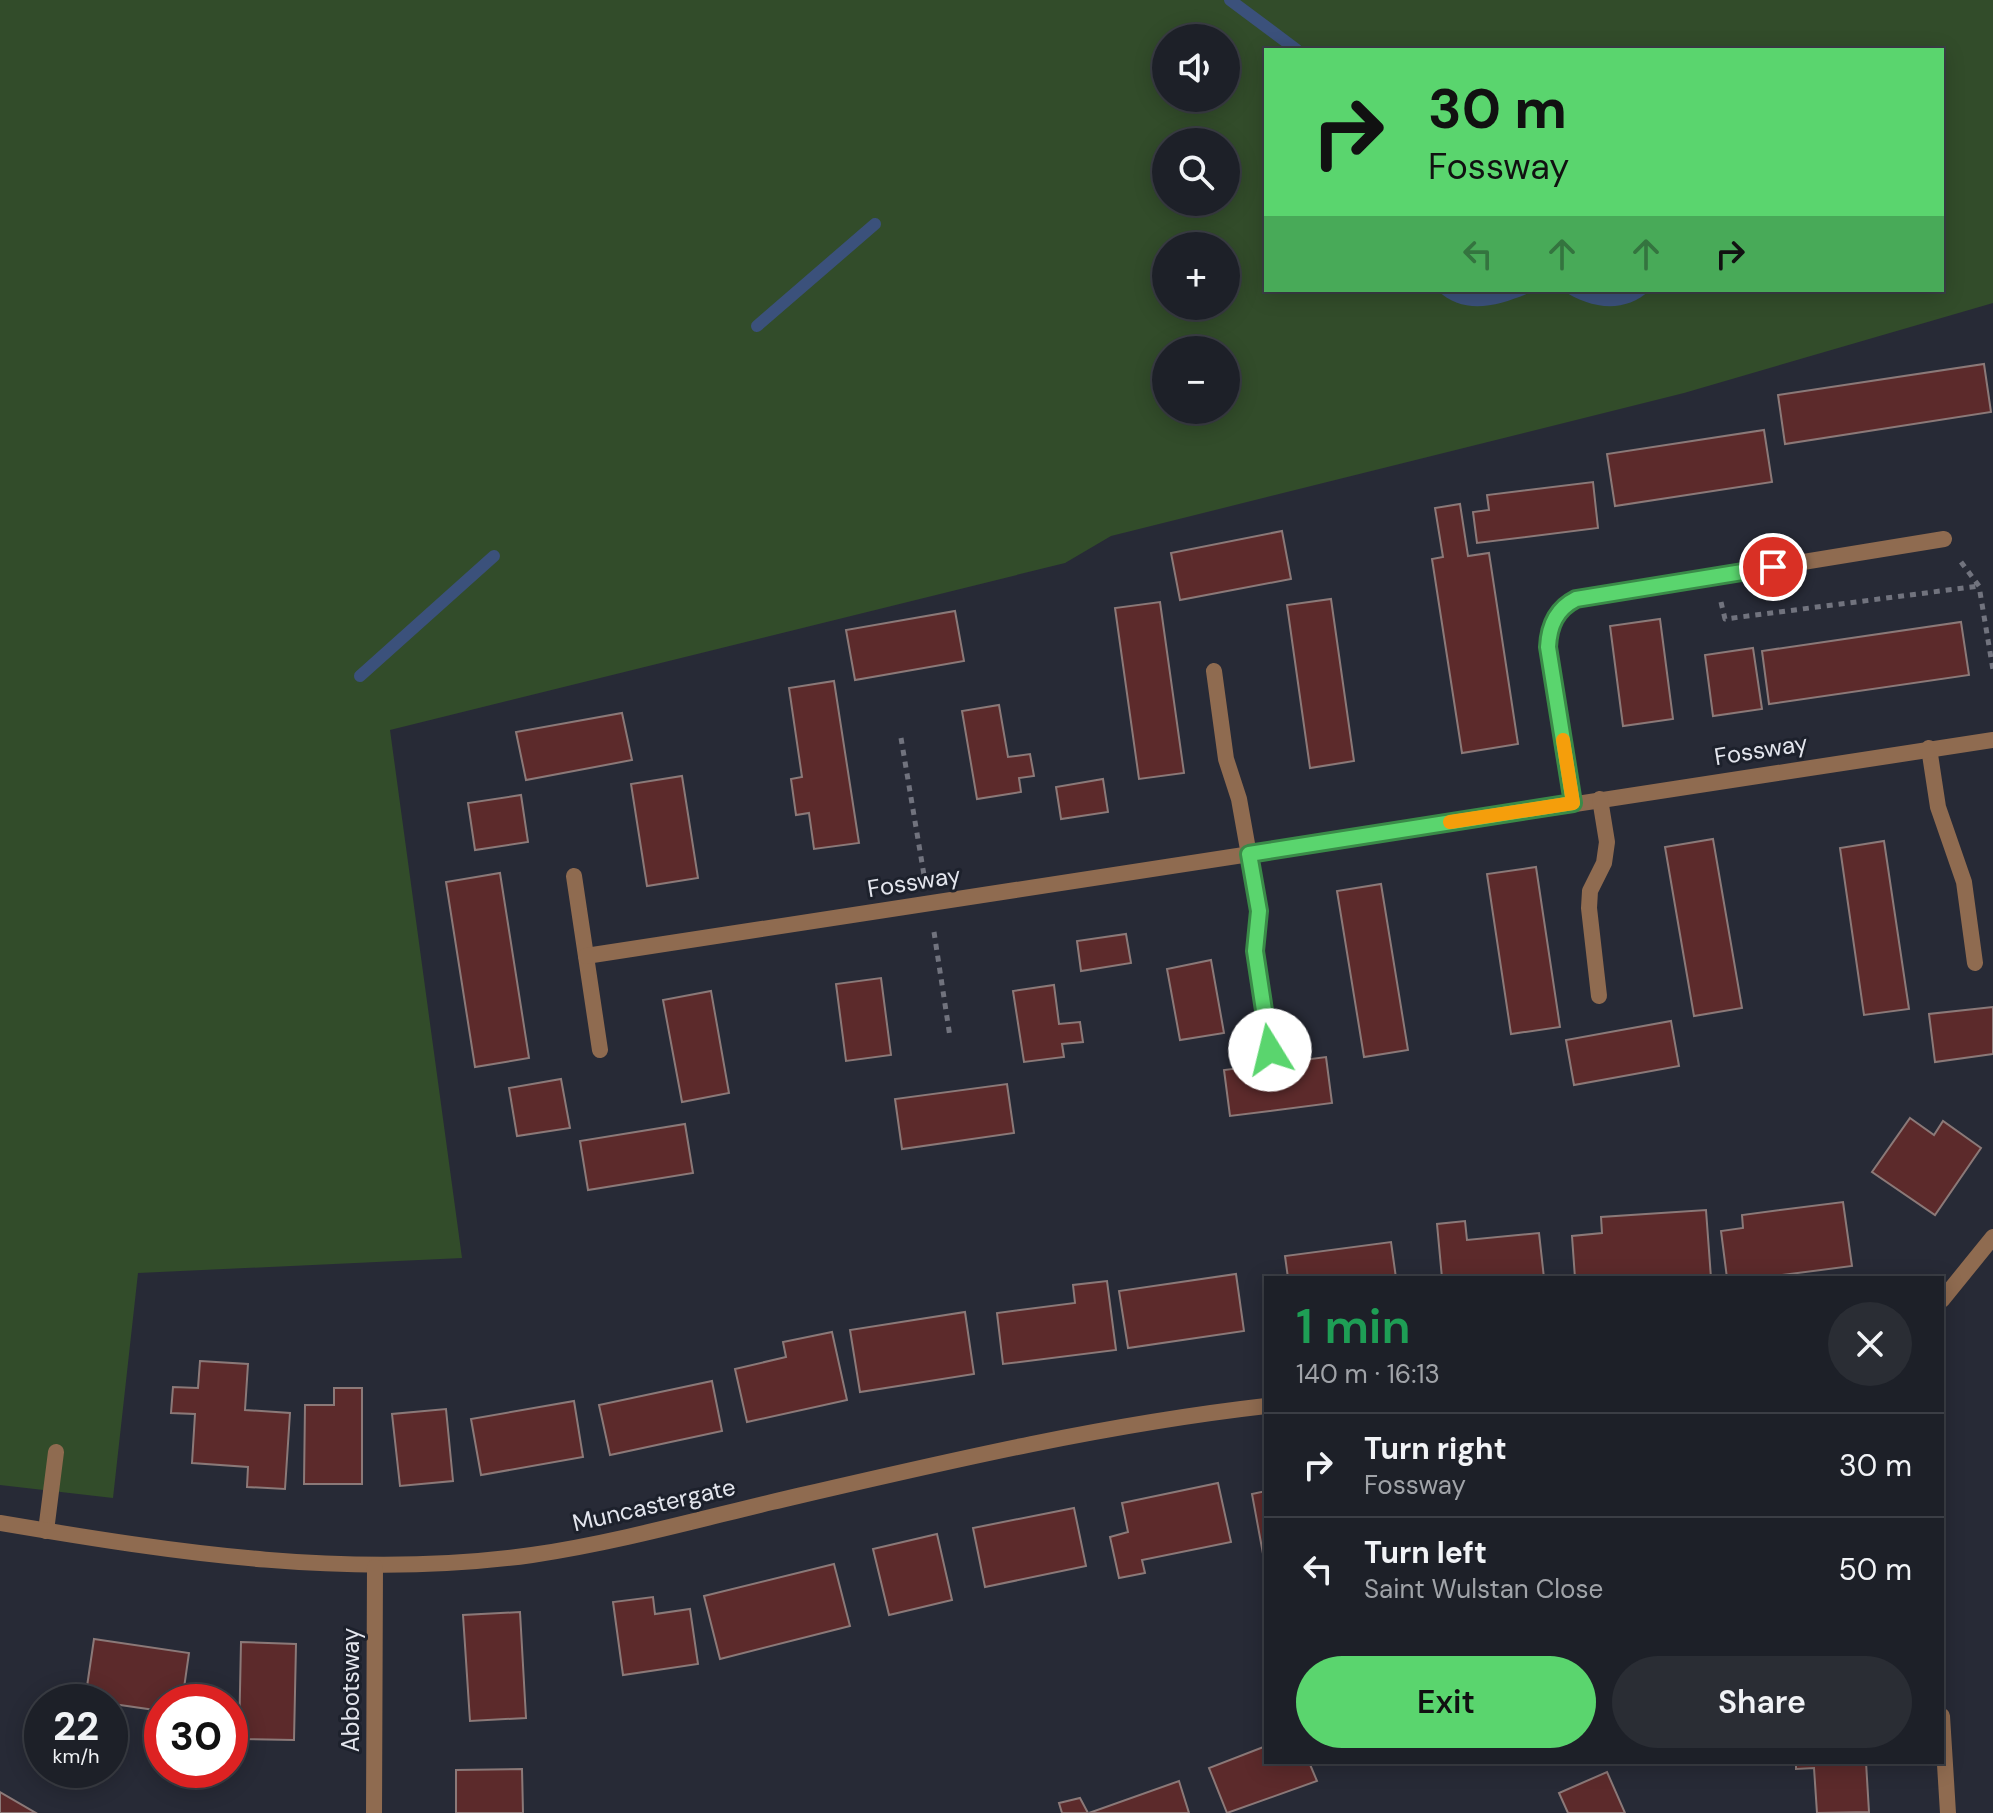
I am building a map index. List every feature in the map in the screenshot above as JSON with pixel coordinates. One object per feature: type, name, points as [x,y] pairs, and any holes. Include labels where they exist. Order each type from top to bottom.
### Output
[{"type":"street","points":[[1573,803],[1548,647],[1554,618],[1565,605],[1576,599],[1944,539]]},
{"type":"street","points":[[1214,671],[1226,759],[1239,799],[1259,911],[1255,951],[1270,1050]]},
{"type":"street","name":"Fossway","points":[[586,956],[1993,740]]},
{"type":"street","points":[[1929,748],[1938,807],[1964,882],[1975,963]]},
{"type":"street","points":[[1599,996],[1589,908],[1590,891],[1604,863],[1607,842],[1600,799]]},
{"type":"street","points":[[574,876],[600,1050]]},
{"type":"street","points":[[1944,1298],[1993,1237]]},
{"type":"street","name":"Muncastergate","points":[[0,1523],[226,1557],[375,1567],[531,1555],[589,1545],[1084,1432],[1264,1406]]},
{"type":"street","points":[[46,1531],[56,1452]]},
{"type":"street","name":"Abbotsway","points":[[374,1813],[375,1567]]},
{"type":"street","points":[[1944,1748],[1948,1813]]},
{"type":"path","points":[[1944,539],[1979,586],[1993,670]]},
{"type":"path","points":[[1716,576],[1725,619],[1979,586]]},
{"type":"green space","points":[[0,0],[1993,0],[1993,303],[1684,393],[1111,536],[1065,563],[390,730],[462,1258],[138,1273],[113,1498],[0,1485]]},
{"type":"water","points":[[1439,292],[1531,292],[1485,306],[1460,304]]},
{"type":"water","points":[[1566,292],[1648,292],[1618,306],[1595,305]]},
{"type":"building","points":[[1984,364],[1991,412],[1785,444],[1778,395]]},
{"type":"building","points":[[1764,430],[1772,482],[1615,506],[1607,454]]},
{"type":"building","points":[[1593,482],[1598,528],[1477,543],[1473,512],[1489,510],[1487,495]]},
{"type":"building","points":[[1460,504],[1468,556],[1489,553],[1518,744],[1462,753],[1432,559],[1443,557],[1435,508]]},
{"type":"building","points":[[1282,531],[1291,579],[1180,600],[1171,553]]},
{"type":"building","points":[[1331,599],[1354,761],[1310,768],[1287,605]]},
{"type":"building","points":[[1160,602],[1184,773],[1139,779],[1115,608]]},
{"type":"building","points":[[955,611],[964,661],[855,680],[846,630]]},
{"type":"building","points":[[1660,619],[1673,719],[1623,726],[1610,626]]},
{"type":"building","points":[[1961,622],[1969,675],[1769,704],[1762,651]]},
{"type":"building","points":[[1753,648],[1762,709],[1713,716],[1705,655]]},
{"type":"building","points":[[834,681],[859,843],[814,849],[809,813],[796,815],[791,779],[802,777],[789,688]]},
{"type":"building","points":[[999,705],[1008,757],[1030,754],[1034,776],[1019,778],[1021,792],[977,799],[962,711]]},
{"type":"building","points":[[622,713],[632,760],[526,780],[516,732]]},
{"type":"building","points":[[682,776],[698,878],[647,886],[631,784]]},
{"type":"building","points":[[1103,779],[1108,812],[1061,819],[1056,787]]},
{"type":"building","points":[[521,795],[528,842],[475,850],[468,803]]},
{"type":"building","points":[[1713,839],[1742,1008],[1694,1016],[1665,847]]},
{"type":"building","points":[[1884,841],[1909,1009],[1864,1015],[1840,848]]},
{"type":"building","points":[[1536,867],[1560,1027],[1511,1034],[1487,874]]},
{"type":"building","points":[[500,873],[529,1058],[475,1067],[446,882]]},
{"type":"building","points":[[1381,884],[1408,1050],[1364,1057],[1337,891]]},
{"type":"building","points":[[1126,934],[1131,963],[1081,971],[1077,941]]},
{"type":"building","points":[[1211,960],[1224,1033],[1180,1040],[1167,969]]},
{"type":"building","points":[[881,978],[891,1055],[846,1061],[836,984]]},
{"type":"building","points":[[1054,985],[1059,1024],[1080,1022],[1083,1042],[1062,1044],[1064,1057],[1024,1062],[1013,991]]},
{"type":"building","points":[[711,991],[729,1093],[682,1102],[663,1000]]},
{"type":"building","points":[[1993,1007],[1993,1054],[1935,1062],[1929,1014]]},
{"type":"building","points":[[1671,1021],[1679,1066],[1574,1085],[1566,1040]]},
{"type":"building","points":[[1326,1057],[1332,1103],[1230,1116],[1224,1070]]},
{"type":"building","points":[[561,1079],[570,1128],[517,1136],[509,1088]]},
{"type":"building","points":[[1007,1084],[1014,1133],[902,1149],[895,1099]]},
{"type":"building","points":[[1910,1118],[1934,1135],[1943,1121],[1981,1148],[1935,1215],[1872,1172]]},
{"type":"building","points":[[685,1124],[693,1173],[588,1190],[580,1141]]},
{"type":"building","points":[[1843,1202],[1852,1266],[1774,1276],[1727,1276],[1721,1231],[1743,1228],[1742,1215]]},
{"type":"building","points":[[1706,1210],[1711,1276],[1575,1276],[1572,1236],[1602,1233],[1601,1217]]},
{"type":"building","points":[[1465,1221],[1467,1240],[1539,1233],[1544,1276],[1442,1276],[1437,1224]]},
{"type":"building","points":[[1391,1242],[1396,1276],[1288,1276],[1285,1256]]},
{"type":"building","points":[[1236,1274],[1244,1331],[1128,1348],[1119,1291]]},
{"type":"building","points":[[1107,1281],[1116,1350],[1003,1364],[997,1313],[1075,1303],[1073,1285]]},
{"type":"building","points":[[965,1312],[974,1374],[860,1392],[850,1330]]},
{"type":"building","points":[[832,1332],[847,1400],[747,1422],[735,1369],[786,1357],[783,1342]]},
{"type":"building","points":[[200,1361],[248,1364],[245,1410],[290,1413],[285,1489],[247,1487],[248,1467],[192,1463],[195,1414],[171,1413],[173,1387],[198,1388]]},
{"type":"building","points":[[712,1381],[722,1431],[610,1455],[599,1405]]},
{"type":"building","points":[[334,1388],[362,1388],[362,1484],[304,1484],[305,1405],[334,1405]]},
{"type":"building","points":[[574,1401],[583,1457],[481,1475],[471,1419]]},
{"type":"building","points":[[446,1409],[453,1481],[400,1486],[392,1414]]},
{"type":"building","points":[[1218,1483],[1231,1542],[1142,1560],[1145,1573],[1119,1578],[1110,1537],[1128,1532],[1122,1503]]},
{"type":"building","points":[[1264,1491],[1264,1559],[1252,1494]]},
{"type":"building","points":[[1074,1508],[1086,1566],[985,1587],[973,1528]]},
{"type":"building","points":[[937,1534],[952,1600],[889,1615],[873,1549]]},
{"type":"building","points":[[834,1564],[850,1626],[720,1659],[704,1596]]},
{"type":"building","points":[[653,1597],[655,1614],[690,1609],[698,1664],[623,1675],[613,1602]]},
{"type":"building","points":[[520,1612],[526,1718],[470,1721],[463,1615]]},
{"type":"building","points":[[94,1639],[189,1653],[185,1684],[144,1684],[144,1708],[128,1706],[128,1684],[87,1684]]},
{"type":"building","points":[[241,1642],[296,1644],[294,1740],[248,1739],[248,1684],[240,1684]]},
{"type":"building","points":[[1264,1747],[1264,1764],[1310,1764],[1317,1781],[1227,1813],[1209,1768]]},
{"type":"building","points":[[1796,1764],[1866,1764],[1869,1812],[1817,1813],[1814,1768],[1796,1769]]},
{"type":"building","points":[[522,1769],[523,1813],[456,1813],[456,1770]]},
{"type":"building","points":[[1607,1772],[1625,1813],[1568,1813],[1559,1793]]},
{"type":"building","points":[[1179,1781],[1189,1813],[1089,1813]]},
{"type":"building","points":[[0,1792],[36,1813],[0,1813]]},
{"type":"building","points":[[1080,1798],[1088,1813],[1062,1813],[1059,1803]]},
{"type":"waterway","points":[[1230,0],[1294,48]]},
{"type":"waterway","points":[[757,326],[875,224]]},
{"type":"waterway","points":[[360,676],[494,556]]},
{"type":"slow traffic","points":[[1450,822],[1573,803],[1563,740]]},
{"type":"route","points":[[1270,1050],[1255,951],[1259,911],[1249,854],[1573,803],[1548,647],[1554,618],[1565,605],[1576,599],[1773,567]]}]
